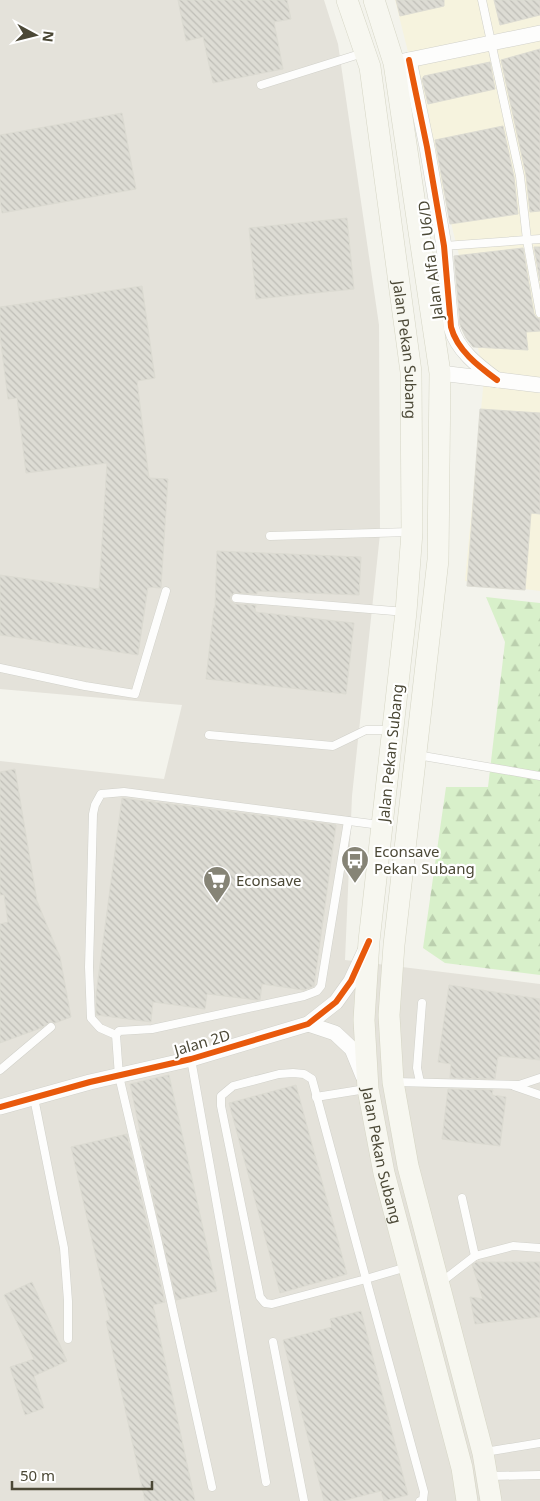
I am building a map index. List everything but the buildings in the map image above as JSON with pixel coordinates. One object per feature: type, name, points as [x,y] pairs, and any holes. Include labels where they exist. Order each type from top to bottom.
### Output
[{"type":"main road","name":"Jalan Pekan Subang","points":[[347,0],[370,67],[411,372],[412,532],[406,612],[369,941],[364,1020],[368,1089],[384,1173],[462,1468],[467,1501]]},
{"type":"main road","name":"Jalan Pekan Subang","points":[[374,0],[401,62],[440,373],[438,560],[394,945],[390,1015],[393,1082],[408,1166],[484,1453],[491,1501]]},
{"type":"street","points":[[401,62],[540,33]]},
{"type":"street","name":"Jalan Alfa D U6/D","points":[[401,62],[427,147],[444,246],[453,337],[467,355],[497,380]]},
{"type":"street","points":[[440,373],[540,385]]},
{"type":"street","name":"Jalan 2D","points":[[0,1107],[191,1059],[308,1024],[336,1002],[351,982],[369,941]]},
{"type":"street","points":[[308,1024],[336,1032],[352,1049],[368,1089]]},
{"type":"lane","points":[[482,0],[520,176],[527,240],[540,313]]},
{"type":"lane","points":[[261,85],[365,53]]},
{"type":"lane","points":[[444,246],[540,239]]},
{"type":"lane","points":[[270,536],[412,532]]},
{"type":"lane","points":[[0,668],[85,686],[135,694],[166,591]]},
{"type":"lane","points":[[236,598],[406,612]]},
{"type":"lane","points":[[209,735],[333,746],[366,730],[393,730]]},
{"type":"lane","points":[[415,755],[540,776]]},
{"type":"lane","points":[[116,1035],[100,1028],[90,1018],[89,967],[93,814],[94,804],[101,794],[124,792],[382,825]]},
{"type":"lane","points":[[116,1035],[120,1032],[152,1029],[304,996],[317,991],[320,986],[348,821]]},
{"type":"lane","points":[[420,1082],[417,1068],[422,1003]]},
{"type":"lane","points":[[0,1070],[51,1026]]},
{"type":"lane","points":[[116,1035],[119,1076],[212,1487]]},
{"type":"lane","points":[[191,1059],[266,1482]]},
{"type":"lane","points":[[408,1267],[366,1279],[272,1304],[265,1303],[260,1297],[221,1106],[222,1096],[233,1086],[279,1074],[304,1074],[312,1079],[316,1097],[366,1279],[424,1492],[423,1500],[420,1501]]},
{"type":"lane","points":[[393,1082],[519,1085],[540,1078]]},
{"type":"lane","points":[[510,1084],[540,1095]]},
{"type":"lane","points":[[316,1097],[368,1089]]},
{"type":"lane","points":[[34,1098],[64,1248],[68,1301],[68,1339]]},
{"type":"lane","points":[[462,1198],[475,1256]]},
{"type":"lane","points":[[439,1284],[475,1256],[514,1246],[540,1248]]},
{"type":"lane","points":[[272,1342],[304,1501]]},
{"type":"lane","points":[[484,1453],[540,1443]]},
{"type":"lane","points":[[487,1477],[540,1475]]},
{"type":"shaded area","points":[[0,0],[324,0],[338,44],[379,325],[380,534],[352,796],[345,960],[540,984],[540,1501],[0,1501],[0,761],[164,779],[182,705],[0,689]]},
{"type":"shaded area","points":[[395,0],[540,0],[540,591],[465,581],[484,378],[463,271]]},
{"type":"green space","points":[[486,597],[540,603],[540,975],[445,963],[423,948],[446,787],[488,787],[505,642]]},
{"type":"cycle path","points":[[409,60],[427,147],[444,246],[451,327],[463,350],[497,380]]},
{"type":"cycle path","points":[[0,1107],[90,1082],[191,1059],[308,1024],[336,1002],[351,981],[369,941]]},
{"type":"place","name":"Econsave Pekan Subang","points":[[355,884]]},
{"type":"place","name":"Econsave","points":[[217,904]]}]
